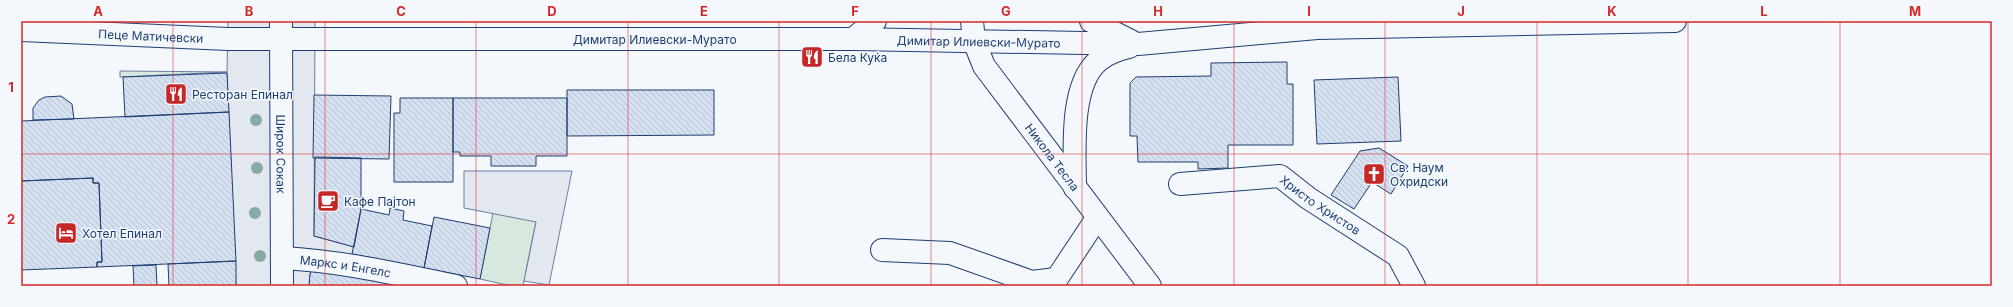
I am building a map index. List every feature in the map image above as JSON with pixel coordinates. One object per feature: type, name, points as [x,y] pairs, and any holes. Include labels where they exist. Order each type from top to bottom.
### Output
[{"type":"street","points":[[853,39],[875,21]]},
{"type":"street","points":[[1091,21],[1138,44]]},
{"type":"street","name":"Димитар Илиевски-Мурато","points":[[281,30],[853,39],[973,31],[1138,44],[1317,28],[1675,21]]},
{"type":"street","name":"Пеце Матичевски","points":[[21,30],[98,28],[281,30]]},
{"type":"street","name":"Широк Сокак","points":[[281,30],[282,286]]},
{"type":"street","name":"Никола Тесла","points":[[973,31],[984,66],[1097,218],[1150,286]]},
{"type":"street","points":[[1075,188],[1075,140],[1083,85],[1090,71],[1099,60],[1114,51],[1138,44]]},
{"type":"street","name":"Христо Христов","points":[[1180,184],[1280,176],[1308,198],[1398,256],[1414,286]]},
{"type":"street","points":[[882,250],[950,253],[1032,282],[1054,283],[1097,218]]},
{"type":"street","name":"Маркс и Енгелс","points":[[282,258],[321,260],[456,286]]},
{"type":"shaded area","points":[[228,21],[315,21],[314,236],[354,247],[350,265],[312,270],[310,274],[309,286],[236,286],[227,72]]},
{"type":"shaded area","points":[[120,71],[227,72],[120,77]]},
{"type":"shaded area","points":[[464,171],[572,171],[549,285],[524,281],[536,222],[464,208]]},
{"type":"shaded area","points":[[493,213],[536,221],[523,286],[512,286],[480,279]]},
{"type":"building","points":[[1287,62],[1287,84],[1293,84],[1293,145],[1228,145],[1228,168],[1198,169],[1198,162],[1138,162],[1137,136],[1130,136],[1130,83],[1136,77],[1211,76],[1211,63]]},
{"type":"building","name":"Ресторан Епинал","points":[[227,73],[229,112],[125,117],[123,77]]},
{"type":"building","points":[[1398,77],[1401,141],[1317,144],[1314,80]]},
{"type":"building","points":[[567,90],[714,90],[714,135],[567,136]]},
{"type":"building","points":[[314,95],[391,96],[389,159],[313,158]]},
{"type":"building","points":[[61,96],[72,104],[74,119],[33,120],[33,108],[39,100],[45,97]]},
{"type":"building","points":[[400,98],[453,98],[453,182],[394,182],[394,113],[400,113]]},
{"type":"building","points":[[453,98],[567,98],[567,156],[536,156],[536,166],[491,166],[491,156],[460,156],[460,152],[453,152]]},
{"type":"building","points":[[229,112],[236,261],[97,267],[97,262],[102,262],[99,183],[93,183],[93,178],[21,181],[21,121]]},
{"type":"building","name":"Св. Наум Охридски","points":[[1379,148],[1408,166],[1391,194],[1372,182],[1354,209],[1331,195],[1360,151]]},
{"type":"building","points":[[315,157],[361,158],[361,209],[354,247],[314,236]]},
{"type":"building","points":[[93,178],[93,183],[99,183],[102,262],[97,262],[97,267],[21,270],[21,181]]},
{"type":"building","points":[[390,208],[404,211],[403,220],[432,226],[424,268],[352,254],[361,209],[389,215]]},
{"type":"building","points":[[434,217],[490,228],[480,279],[424,268]]},
{"type":"building","points":[[236,261],[236,286],[169,286],[168,264]]},
{"type":"building","points":[[156,265],[157,286],[134,286],[133,266]]},
{"type":"building","points":[[312,270],[396,282],[395,286],[309,286],[310,274]]},
{"type":"place","name":"Бела Куќа","points":[[812,57]]},
{"type":"place","name":"Ресторан Епинал","points":[[176,94]]},
{"type":"place","name":"Св. Наум Охридски","points":[[1374,174]]},
{"type":"place","name":"Кафе Пајтон","points":[[328,201]]},
{"type":"place","name":"Хотел Епинал","points":[[66,233]]}]
